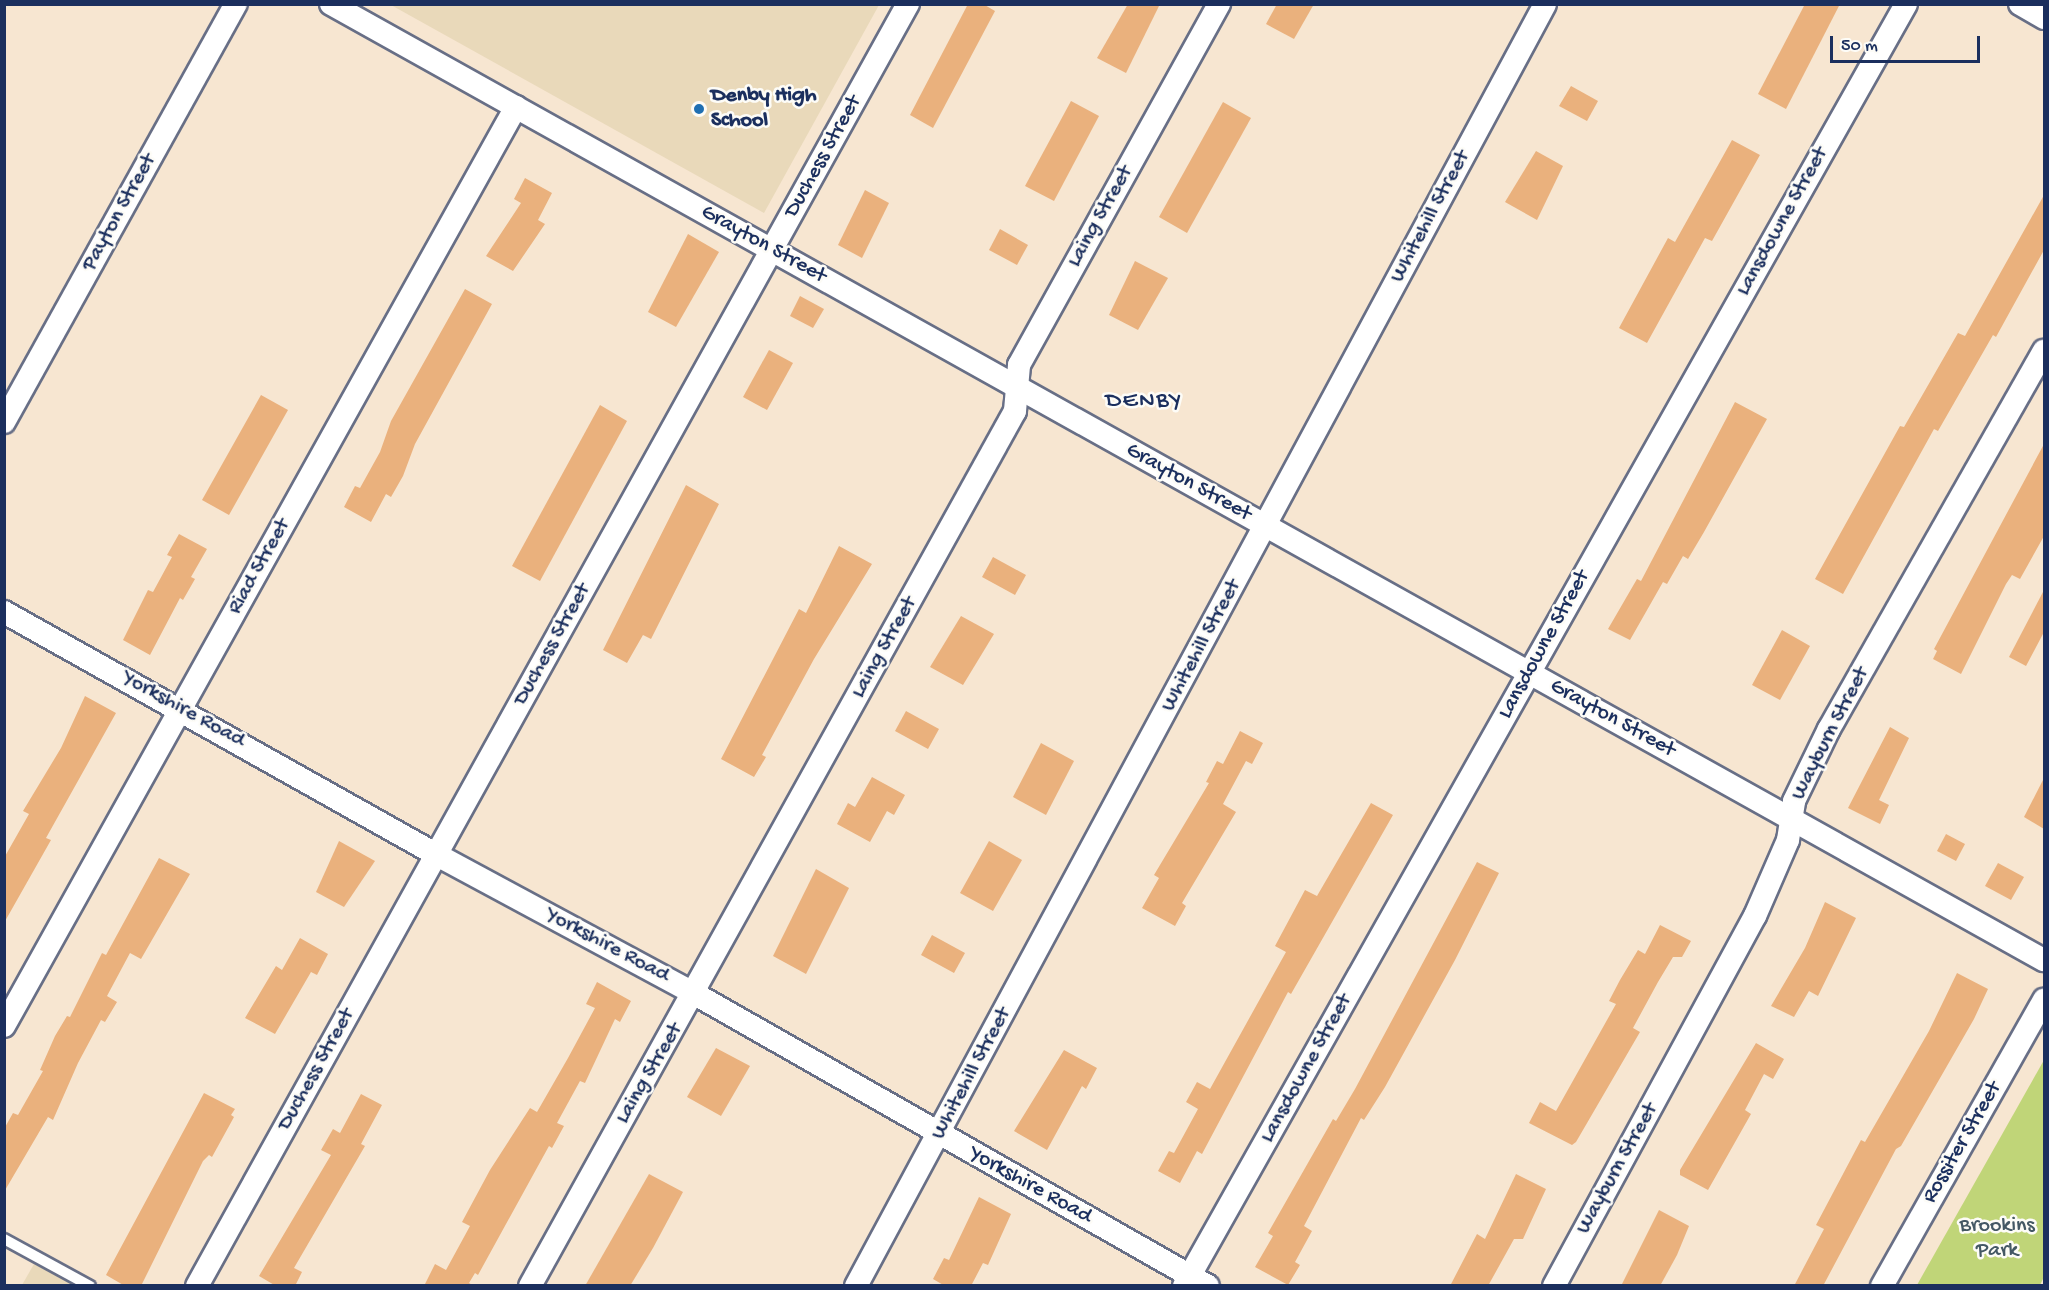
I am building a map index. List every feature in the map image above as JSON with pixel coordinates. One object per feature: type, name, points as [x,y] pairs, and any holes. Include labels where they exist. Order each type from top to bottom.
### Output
[{"type":"street","name":"Payton Street","points":[[4,422],[236,4]]},
{"type":"street","name":"Grayton Street","points":[[331,4],[2044,960]]},
{"type":"street","name":"Duchess Street","points":[[197,1286],[908,4]]},
{"type":"street","name":"Laing Street","points":[[530,1286],[696,994],[1015,411],[1019,365],[1219,4]]},
{"type":"street","name":"Whitehill Street","points":[[856,1286],[940,1136],[1545,4]]},
{"type":"street","name":"Lansdowne Street","points":[[1194,1282],[1529,673],[1906,4]]},
{"type":"street","points":[[2020,4],[2044,18]]},
{"type":"street","name":"Riad Street","points":[[4,1026],[516,107]]},
{"type":"street","name":"Wayburn Street","points":[[1554,1286],[1755,916],[1788,840],[1794,801],[1829,729],[2044,351]]},
{"type":"street","name":"Yorkshire Road","points":[[4,612],[182,709],[437,855],[696,994],[1194,1282]]},
{"type":"street","name":"Rossiter Street","points":[[1882,1286],[2044,1000]]},
{"type":"lane","points":[[4,1239],[90,1286]]},
{"type":"shaded area","name":"Denby High School","points":[[391,5],[879,5],[764,213]]},
{"type":"shaded area","points":[[34,1264],[73,1285],[22,1285]]},
{"type":"green space","name":"Brookins Park","points":[[2044,1060],[2044,1277],[2040,1285],[1917,1285]]},
{"type":"building","points":[[968,4],[983,4],[995,11],[933,128],[910,115]]},
{"type":"building","points":[[1128,4],[1160,4],[1126,73],[1097,58]]},
{"type":"building","points":[[1277,4],[1314,4],[1294,39],[1266,24]]},
{"type":"building","points":[[1805,4],[1840,4],[1786,109],[1758,94]]},
{"type":"building","points":[[1571,86],[1598,101],[1587,121],[1559,106]]},
{"type":"building","points":[[1071,101],[1099,116],[1054,201],[1025,186]]},
{"type":"building","points":[[1223,102],[1251,118],[1187,233],[1159,217]]},
{"type":"building","points":[[1732,140],[1760,155],[1712,241],[1705,238],[1647,343],[1619,328],[1668,238],[1675,242]]},
{"type":"building","points":[[1536,151],[1563,166],[1537,220],[1505,202]]},
{"type":"building","points":[[525,178],[552,193],[538,220],[545,224],[513,271],[486,256],[521,203],[514,199]]},
{"type":"building","points":[[865,190],[889,203],[862,258],[838,245]]},
{"type":"building","points":[[2044,195],[2044,250],[1996,337],[1993,335],[1938,431],[1934,429],[1843,594],[1815,579],[1900,426],[1904,427],[1958,333],[1965,336]]},
{"type":"building","points":[[1000,229],[1028,245],[1017,265],[989,250]]},
{"type":"building","points":[[688,234],[719,252],[676,327],[648,312]]},
{"type":"building","points":[[1135,261],[1168,278],[1138,330],[1109,315]]},
{"type":"building","points":[[465,289],[492,304],[415,444],[403,476],[391,497],[386,494],[371,522],[344,507],[355,486],[360,488],[380,452],[391,421]]},
{"type":"building","points":[[800,296],[824,309],[813,328],[790,316]]},
{"type":"building","points":[[769,350],[793,363],[767,410],[743,397]]},
{"type":"building","points":[[261,395],[288,410],[229,515],[202,500]]},
{"type":"building","points":[[1735,402],[1767,419],[1688,559],[1683,556],[1667,584],[1663,582],[1630,640],[1608,629],[1637,579],[1641,581]]},
{"type":"building","points":[[600,405],[627,421],[540,581],[512,566]]},
{"type":"building","points":[[2044,444],[2044,536],[2020,579],[2012,575],[2006,584],[1961,674],[1933,659],[1937,651],[1934,649]]},
{"type":"building","points":[[686,485],[719,504],[651,639],[643,635],[627,663],[603,650]]},
{"type":"building","points":[[179,534],[207,549],[191,577],[195,579],[183,600],[180,598],[150,655],[123,640],[148,590],[153,592],[172,557],[167,555]]},
{"type":"building","points":[[839,546],[872,564],[814,659],[762,755],[766,757],[754,777],[721,759],[799,609],[806,613]]},
{"type":"building","points":[[993,557],[1026,575],[1015,595],[982,577]]},
{"type":"building","points":[[2044,590],[2044,632],[2026,666],[2009,657]]},
{"type":"building","points":[[961,616],[994,634],[963,685],[930,667]]},
{"type":"building","points":[[1782,630],[1810,646],[1780,700],[1752,685]]},
{"type":"building","points":[[85,696],[116,713],[46,838],[51,840],[4,923],[4,858],[29,814],[23,811],[61,748]]},
{"type":"building","points":[[906,711],[939,729],[928,749],[895,731]]},
{"type":"building","points":[[1890,727],[1909,738],[1879,800],[1889,805],[1880,824],[1848,808]]},
{"type":"building","points":[[1240,731],[1263,743],[1252,764],[1246,761],[1223,804],[1236,812],[1182,903],[1186,906],[1175,926],[1142,908],[1159,878],[1154,875],[1209,783],[1206,782],[1217,761],[1223,764]]},
{"type":"building","points":[[1041,743],[1074,761],[1046,815],[1013,797]]},
{"type":"building","points":[[872,777],[905,795],[894,815],[887,811],[870,842],[837,824],[848,803],[855,807]]},
{"type":"building","points":[[2044,778],[2044,829],[2024,817]]},
{"type":"building","points":[[1371,803],[1393,815],[1291,994],[1288,992],[1202,1154],[1197,1151],[1180,1183],[1158,1171],[1169,1151],[1174,1153],[1198,1109],[1186,1102],[1197,1082],[1210,1089],[1286,952],[1275,946],[1305,890],[1317,896]]},
{"type":"building","points":[[1946,834],[1965,844],[1956,861],[1937,851]]},
{"type":"building","points":[[339,841],[375,861],[344,907],[316,892]]},
{"type":"building","points":[[989,841],[1022,860],[993,911],[960,893]]},
{"type":"building","points":[[159,858],[190,874],[141,959],[130,953],[107,996],[117,1002],[105,1022],[101,1020],[78,1063],[53,1120],[48,1117],[4,1192],[4,1129],[13,1113],[18,1115],[43,1071],[40,1070],[55,1036],[67,1016],[70,1017],[102,953],[106,955]]},
{"type":"building","points":[[1477,862],[1499,873],[1455,960],[1385,1087],[1364,1120],[1361,1118],[1304,1226],[1312,1231],[1295,1262],[1300,1265],[1288,1285],[1255,1267],[1273,1236],[1268,1233],[1333,1119],[1336,1121],[1355,1089]]},
{"type":"building","points":[[1998,863],[2024,877],[2011,900],[1985,886]]},
{"type":"building","points":[[816,869],[849,888],[806,974],[773,956]]},
{"type":"building","points":[[1825,902],[1856,918],[1818,996],[1809,991],[1794,1017],[1771,1006],[1805,948]]},
{"type":"building","points":[[1660,925],[1691,941],[1682,957],[1673,957],[1658,982],[1633,1028],[1640,1032],[1576,1142],[1572,1145],[1529,1123],[1540,1102],[1556,1111],[1616,1004],[1609,1001],[1620,980],[1638,950],[1645,954]]},
{"type":"building","points":[[932,935],[965,953],[954,973],[921,955]]},
{"type":"building","points":[[300,938],[328,954],[317,975],[311,972],[275,1034],[245,1018],[276,966],[282,970]]},
{"type":"building","points":[[1957,973],[1988,989],[1974,1019],[1901,1146],[1896,1149],[1823,1286],[1794,1286],[1824,1229],[1816,1225],[1861,1140],[1865,1142],[1929,1031]]},
{"type":"building","points":[[597,982],[631,1001],[620,1022],[615,1019],[585,1083],[580,1081],[557,1123],[564,1126],[552,1148],[549,1146],[478,1275],[475,1273],[469,1283],[474,1286],[424,1286],[435,1264],[446,1270],[470,1226],[462,1222],[490,1170],[530,1108],[537,1112],[568,1058],[595,1008],[586,1004]]},
{"type":"building","points":[[1756,1043],[1784,1059],[1773,1079],[1764,1074],[1745,1110],[1751,1114],[1708,1190],[1680,1175],[1680,1170]]},
{"type":"building","points":[[716,1048],[750,1066],[721,1116],[687,1097]]},
{"type":"building","points":[[1064,1050],[1097,1068],[1086,1089],[1082,1086],[1047,1150],[1014,1131]]},
{"type":"building","points":[[204,1093],[235,1109],[231,1115],[234,1117],[212,1157],[209,1155],[203,1161],[141,1286],[125,1286],[106,1275]]},
{"type":"building","points":[[361,1094],[382,1105],[361,1144],[365,1146],[294,1268],[302,1272],[295,1286],[276,1286],[259,1276],[331,1155],[321,1150],[333,1129],[340,1133]]},
{"type":"building","points":[[649,1174],[683,1192],[653,1248],[630,1286],[585,1286]]},
{"type":"building","points":[[1516,1174],[1546,1189],[1523,1239],[1514,1239],[1488,1286],[1450,1286],[1477,1234],[1485,1239]]},
{"type":"building","points":[[979,1197],[1011,1214],[988,1265],[983,1263],[971,1286],[945,1286],[933,1279],[944,1258],[949,1260]]},
{"type":"building","points":[[1659,1210],[1689,1226],[1677,1255],[1660,1286],[1621,1286]]},
{"type":"place","name":"Denby High School","points":[[699,109]]},
{"type":"district","name":"DENBY","points":[[1144,402]]}]
